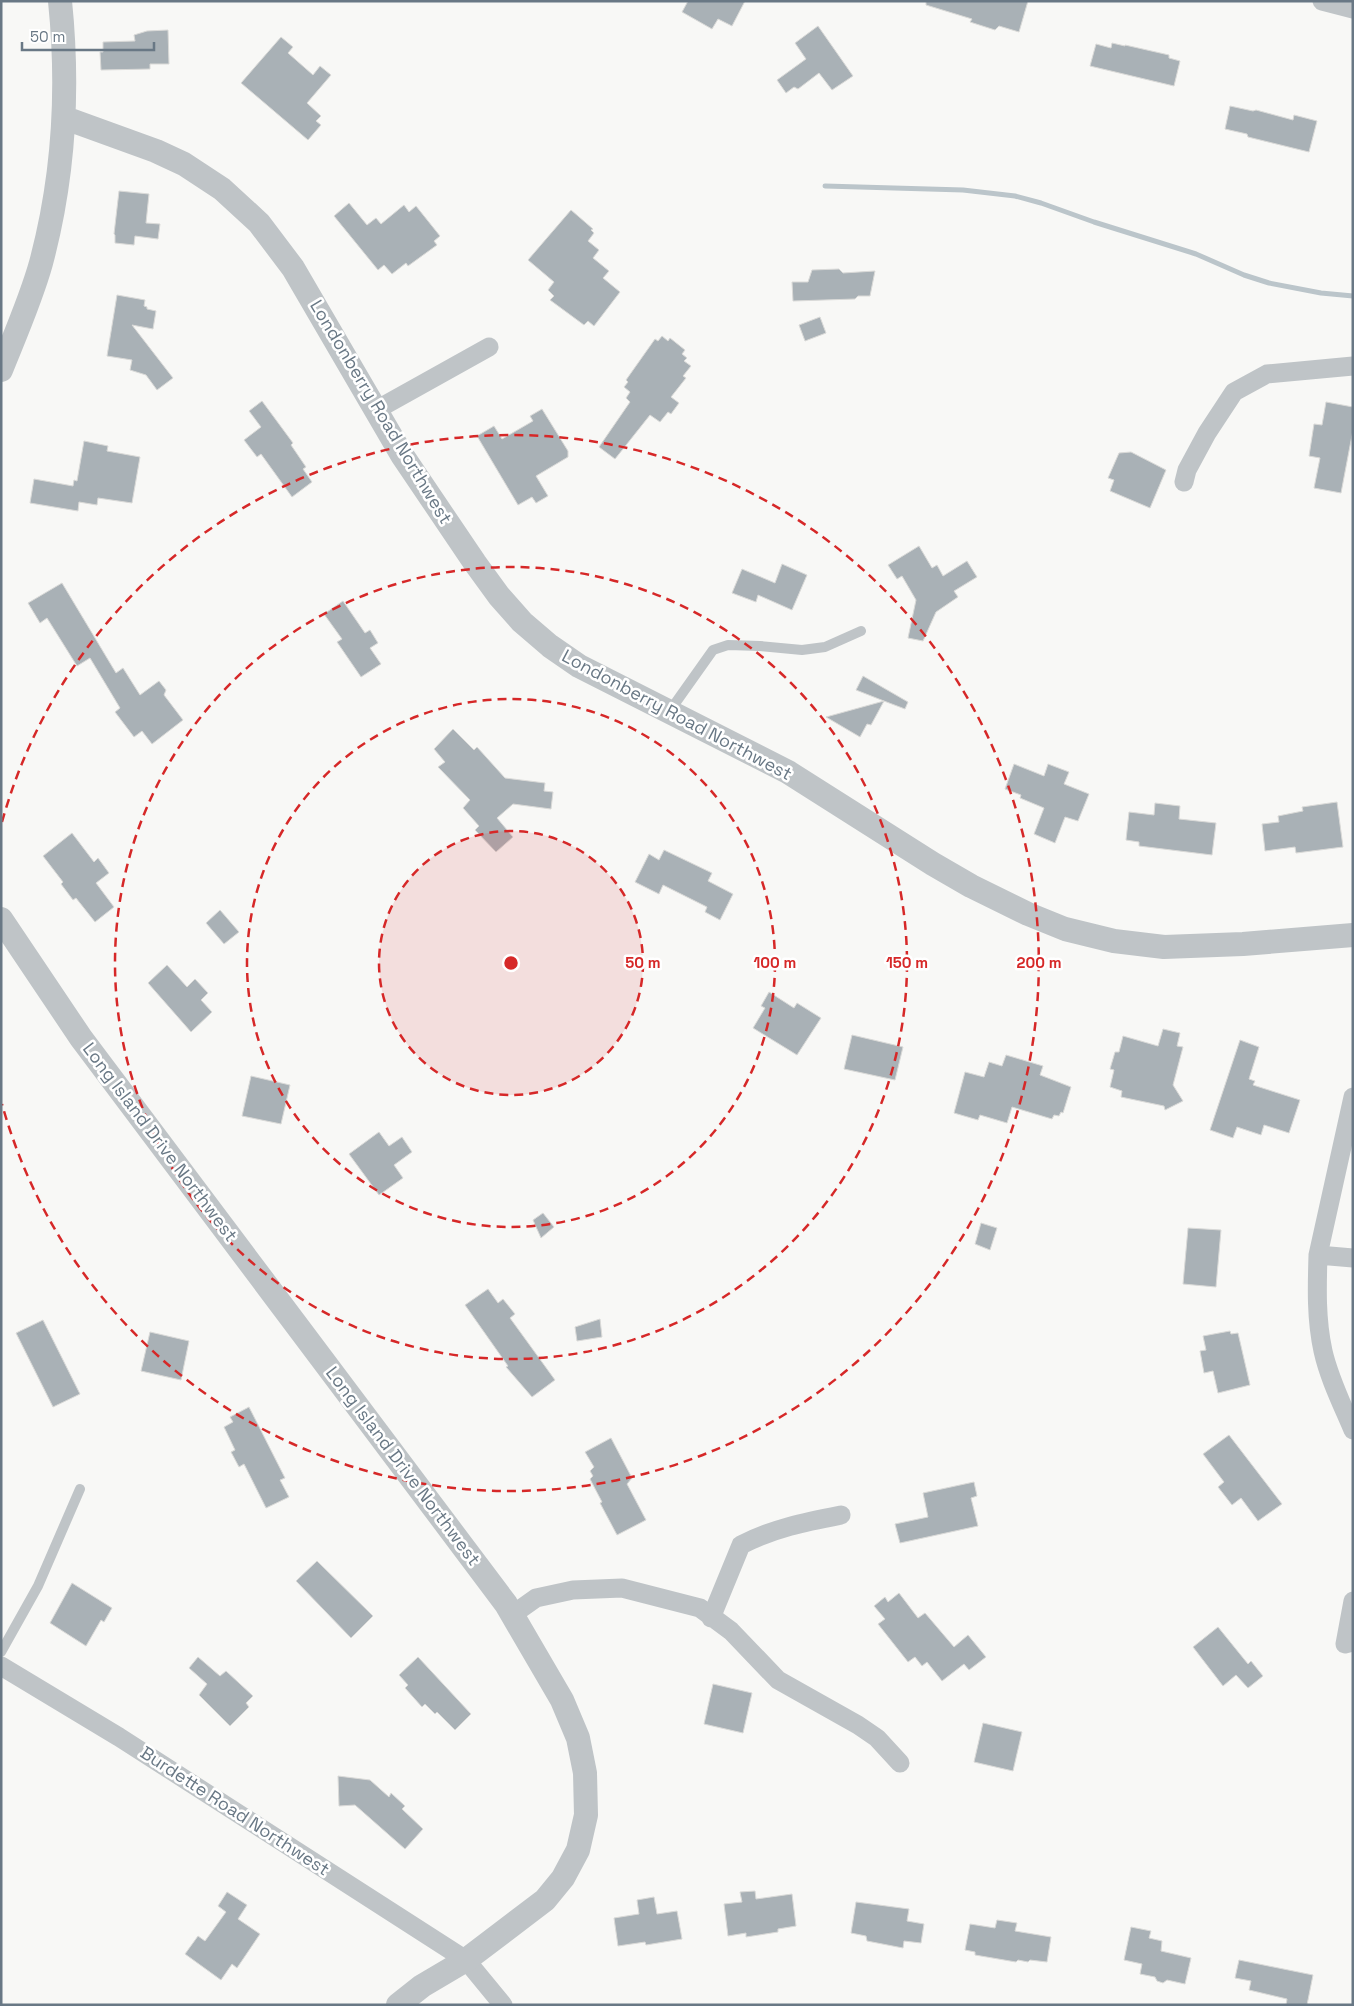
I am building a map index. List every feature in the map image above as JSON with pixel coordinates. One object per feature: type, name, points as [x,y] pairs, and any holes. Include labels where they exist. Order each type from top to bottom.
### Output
[{"type":"street","points":[[1,370],[41,263],[57,191],[65,118],[60,1]]},
{"type":"street","points":[[1322,1],[1353,9]]},
{"type":"street","name":"Londonberry Road Northwest","points":[[65,118],[156,151],[184,164],[222,189],[260,223],[293,268],[402,455],[475,563],[499,596],[522,622],[552,648],[579,666],[788,772],[972,886],[1028,914],[1065,929],[1114,941],[1164,946],[1243,944],[1353,935]]},
{"type":"street","points":[[376,410],[488,346]]},
{"type":"street","points":[[1184,482],[1187,470],[1207,433],[1234,392],[1267,374],[1353,366]]},
{"type":"street","name":"Long Island Drive Northwest","points":[[1,919],[81,1038],[512,1615],[562,1700],[578,1738],[585,1773],[586,1815],[578,1850],[563,1878],[545,1900],[466,1960],[422,1986],[398,2005]]},
{"type":"street","points":[[1353,1098],[1318,1255],[1317,1314],[1323,1352],[1333,1385],[1353,1430]]},
{"type":"street","points":[[1318,1255],[1353,1258]]},
{"type":"street","points":[[711,1618],[741,1545],[767,1532],[796,1523],[841,1515]]},
{"type":"street","points":[[512,1615],[536,1598],[573,1590],[622,1588],[700,1608],[730,1631],[778,1680],[865,1729],[877,1738],[900,1763]]},
{"type":"street","points":[[1353,1601],[1345,1644],[1353,1642]]},
{"type":"street","name":"Burdette Road Northwest","points":[[1,1666],[128,1742],[466,1960],[504,2005]]},
{"type":"lane","points":[[668,712],[713,650],[728,645],[802,650],[825,647],[861,631]]},
{"type":"lane","points":[[1,1652],[38,1586],[80,1489]]},
{"type":"building","points":[[688,1],[745,1],[732,26],[718,19],[712,29],[682,12]]},
{"type":"building","points":[[926,1],[1028,1],[1019,32],[999,26],[995,30],[970,22],[972,19],[926,5]]},
{"type":"building","points":[[818,26],[853,76],[832,90],[819,73],[798,89],[794,87],[786,93],[777,80],[806,59],[795,43]]},
{"type":"building","points":[[168,30],[169,64],[150,64],[150,69],[101,70],[100,52],[103,52],[103,42],[135,41],[134,35],[147,31]]},
{"type":"building","points":[[281,37],[293,47],[288,53],[313,75],[320,66],[331,75],[307,103],[321,116],[316,121],[321,125],[308,140],[241,83]]},
{"type":"building","points":[[1112,43],[1169,55],[1169,58],[1180,61],[1174,86],[1090,66],[1096,44],[1111,48]]},
{"type":"building","points":[[1230,106],[1256,110],[1293,120],[1294,115],[1317,121],[1309,152],[1248,137],[1247,134],[1225,129]]},
{"type":"building","points":[[119,191],[149,194],[146,223],[160,224],[158,239],[135,236],[134,245],[115,243],[114,234]]},
{"type":"building","points":[[349,203],[367,225],[376,218],[381,224],[404,205],[409,212],[416,206],[440,236],[434,241],[437,245],[408,266],[406,263],[392,274],[384,265],[378,270],[334,216]]},
{"type":"building","points":[[571,210],[593,229],[591,230],[594,233],[588,241],[599,250],[593,258],[609,271],[603,278],[620,292],[594,326],[588,321],[584,325],[550,300],[554,296],[548,290],[554,282],[528,260]]},
{"type":"building","points":[[839,269],[843,273],[875,271],[870,296],[858,296],[855,299],[793,301],[792,282],[808,282],[812,270]]},
{"type":"building","points":[[117,295],[145,300],[144,306],[147,309],[156,311],[153,329],[132,325],[173,378],[157,390],[146,375],[130,370],[132,360],[107,356]]},
{"type":"building","points":[[820,317],[826,333],[805,341],[799,325]]},
{"type":"building","points":[[662,336],[668,341],[670,338],[685,350],[682,354],[687,358],[684,361],[691,366],[683,376],[686,378],[671,397],[679,403],[671,414],[668,412],[660,422],[650,415],[615,459],[599,447],[630,402],[626,398],[630,392],[624,387],[628,382],[626,380],[655,339],[658,341]]},
{"type":"building","points":[[262,401],[293,443],[291,445],[306,467],[303,469],[312,482],[292,497],[261,454],[257,457],[244,440],[261,427],[249,411]]},
{"type":"building","points":[[1326,402],[1353,407],[1353,430],[1341,493],[1314,488],[1320,458],[1309,456],[1314,424],[1322,425]]},
{"type":"building","points":[[542,409],[568,451],[568,457],[536,476],[548,496],[536,503],[532,497],[518,505],[477,436],[494,426],[502,439],[533,421],[530,416]]},
{"type":"building","points":[[84,441],[108,446],[107,451],[140,457],[132,503],[98,498],[97,505],[79,502],[78,511],[30,503],[34,479],[73,486],[74,480],[77,481]]},
{"type":"building","points":[[1131,452],[1166,470],[1150,508],[1110,491],[1114,480],[1108,478],[1119,453]]},
{"type":"building","points":[[919,546],[932,568],[937,565],[943,576],[967,561],[977,577],[954,591],[958,597],[936,612],[923,641],[908,638],[916,600],[902,576],[897,579],[888,565]]},
{"type":"building","points":[[782,564],[807,575],[792,610],[758,595],[756,602],[732,593],[742,569],[775,583]]},
{"type":"building","points":[[62,583],[116,673],[123,668],[140,695],[159,681],[166,690],[164,695],[183,720],[152,744],[142,731],[134,737],[115,712],[120,708],[90,658],[77,666],[47,618],[40,623],[28,603]]},
{"type":"building","points":[[343,601],[365,633],[370,630],[378,643],[370,648],[381,664],[361,677],[337,642],[342,639],[324,614]]},
{"type":"building","points":[[863,676],[908,702],[905,709],[856,690]]},
{"type":"building","points":[[884,701],[871,725],[867,724],[860,737],[826,717]]},
{"type":"building","points":[[453,729],[474,750],[477,747],[505,778],[545,783],[544,791],[553,792],[551,809],[513,804],[497,818],[513,837],[496,852],[475,830],[479,826],[463,808],[470,800],[438,767],[445,762],[434,749]]},
{"type":"building","points":[[1014,764],[1044,776],[1048,764],[1069,772],[1064,784],[1089,794],[1078,821],[1065,817],[1055,843],[1034,834],[1044,808],[1020,798],[1021,795],[1005,789]]},
{"type":"building","points":[[1337,802],[1343,847],[1296,853],[1295,847],[1265,851],[1262,824],[1279,822],[1278,816],[1303,811],[1302,807]]},
{"type":"building","points":[[1155,803],[1180,806],[1179,819],[1216,823],[1212,855],[1139,846],[1139,842],[1126,840],[1129,812],[1154,815]]},
{"type":"building","points":[[72,833],[94,862],[98,858],[109,873],[96,883],[114,907],[95,922],[76,898],[73,900],[61,884],[63,882],[43,856]]},
{"type":"building","points":[[664,850],[712,873],[708,881],[733,894],[720,920],[705,912],[707,907],[663,885],[659,894],[635,882],[649,854],[659,860]]},
{"type":"building","points":[[220,910],[239,932],[224,944],[206,923]]},
{"type":"building","points":[[167,965],[187,987],[195,979],[208,993],[201,1000],[212,1012],[191,1032],[148,983]]},
{"type":"building","points":[[769,992],[794,1008],[797,1003],[821,1018],[797,1055],[753,1028],[765,1008],[761,1006]]},
{"type":"building","points":[[1163,1029],[1180,1033],[1177,1046],[1183,1047],[1173,1085],[1183,1101],[1165,1110],[1164,1106],[1121,1097],[1122,1091],[1110,1087],[1114,1070],[1110,1069],[1115,1052],[1119,1052],[1123,1036],[1158,1046]]},
{"type":"building","points":[[852,1035],[903,1047],[895,1080],[844,1069]]},
{"type":"building","points":[[1240,1040],[1259,1047],[1249,1079],[1255,1081],[1253,1085],[1300,1100],[1289,1133],[1264,1125],[1261,1135],[1237,1127],[1233,1138],[1210,1130]]},
{"type":"building","points":[[1006,1055],[1043,1066],[1040,1075],[1071,1087],[1063,1113],[1061,1112],[1059,1116],[1054,1115],[1052,1119],[1012,1107],[1007,1123],[980,1115],[978,1120],[954,1113],[965,1072],[984,1077],[989,1062],[1002,1066]]},
{"type":"building","points":[[251,1076],[290,1085],[281,1124],[242,1116]]},
{"type":"building","points":[[379,1132],[389,1146],[402,1137],[412,1152],[394,1165],[403,1178],[379,1195],[349,1154]]},
{"type":"building","points":[[543,1213],[554,1227],[541,1238],[533,1220]]},
{"type":"building","points":[[981,1223],[997,1228],[990,1250],[975,1244]]},
{"type":"building","points":[[1188,1228],[1221,1230],[1216,1287],[1183,1284]]},
{"type":"building","points":[[488,1289],[498,1303],[503,1299],[515,1314],[510,1318],[555,1380],[532,1397],[506,1367],[508,1366],[465,1305]]},
{"type":"building","points":[[600,1319],[602,1337],[577,1341],[575,1327]]},
{"type":"building","points":[[43,1320],[80,1394],[53,1407],[16,1333]]},
{"type":"building","points":[[1230,1331],[1231,1334],[1238,1333],[1250,1385],[1218,1393],[1213,1371],[1204,1373],[1200,1351],[1206,1350],[1203,1336]]},
{"type":"building","points":[[150,1332],[189,1341],[181,1380],[141,1371]]},
{"type":"building","points":[[249,1407],[285,1478],[280,1480],[289,1497],[266,1508],[244,1464],[239,1467],[231,1452],[235,1450],[224,1427],[233,1422],[230,1417]]},
{"type":"building","points":[[1229,1435],[1282,1504],[1258,1521],[1241,1498],[1232,1505],[1218,1487],[1224,1482],[1203,1454]]},
{"type":"building","points":[[611,1438],[632,1478],[627,1484],[646,1520],[617,1535],[590,1479],[593,1476],[590,1471],[594,1467],[585,1452]]},
{"type":"building","points":[[974,1482],[977,1496],[971,1498],[978,1526],[900,1543],[895,1524],[928,1517],[923,1493]]},
{"type":"building","points":[[317,1561],[373,1616],[351,1638],[296,1581]]},
{"type":"building","points":[[72,1583],[112,1608],[104,1622],[101,1620],[86,1646],[50,1623]]},
{"type":"building","points":[[899,1593],[918,1618],[925,1613],[954,1647],[968,1635],[986,1657],[969,1670],[964,1664],[942,1681],[927,1662],[922,1666],[915,1657],[908,1662],[878,1624],[885,1619],[874,1606],[885,1597],[888,1602]]},
{"type":"building","points":[[1218,1627],[1248,1664],[1251,1661],[1263,1676],[1248,1688],[1236,1675],[1223,1686],[1193,1647]]},
{"type":"building","points":[[198,1657],[220,1676],[226,1671],[253,1696],[246,1703],[249,1707],[230,1726],[199,1695],[207,1684],[189,1668]]},
{"type":"building","points":[[418,1657],[471,1714],[455,1730],[437,1712],[435,1714],[425,1704],[422,1707],[405,1688],[408,1685],[399,1675]]},
{"type":"building","points":[[713,1684],[752,1693],[743,1733],[704,1724]]},
{"type":"building","points":[[983,1723],[1022,1732],[1013,1771],[974,1762]]},
{"type":"building","points":[[338,1776],[370,1780],[389,1797],[391,1793],[405,1806],[402,1809],[423,1829],[405,1849],[355,1805],[339,1806]]},
{"type":"building","points":[[755,1891],[756,1899],[792,1894],[796,1926],[778,1929],[778,1932],[746,1937],[746,1933],[728,1936],[724,1904],[742,1902],[740,1892]]},
{"type":"building","points":[[227,1892],[247,1905],[238,1919],[260,1934],[237,1968],[232,1964],[221,1980],[185,1954],[198,1936],[205,1941],[226,1912],[218,1906]]},
{"type":"building","points":[[654,1897],[657,1914],[677,1911],[682,1939],[646,1945],[645,1942],[618,1946],[614,1918],[639,1914],[637,1900]]},
{"type":"building","points":[[856,1902],[909,1909],[907,1921],[924,1924],[921,1943],[904,1941],[903,1948],[867,1941],[866,1936],[851,1933]]},
{"type":"building","points":[[997,1920],[1017,1923],[1015,1931],[1051,1937],[1047,1962],[1018,1960],[1016,1962],[975,1955],[975,1952],[965,1950],[970,1924],[995,1928]]},
{"type":"building","points":[[1131,1927],[1151,1931],[1149,1938],[1162,1941],[1161,1951],[1191,1958],[1185,1984],[1167,1980],[1163,1983],[1157,1981],[1155,1977],[1140,1974],[1142,1964],[1124,1960]]},
{"type":"building","points":[[1239,1960],[1313,1975],[1307,2005],[1286,2005],[1287,1999],[1249,1990],[1251,1981],[1235,1978]]},
{"type":"waterway","points":[[825,186],[963,190],[1015,196],[1196,254],[1244,275],[1269,283],[1321,293],[1353,296]]}]
